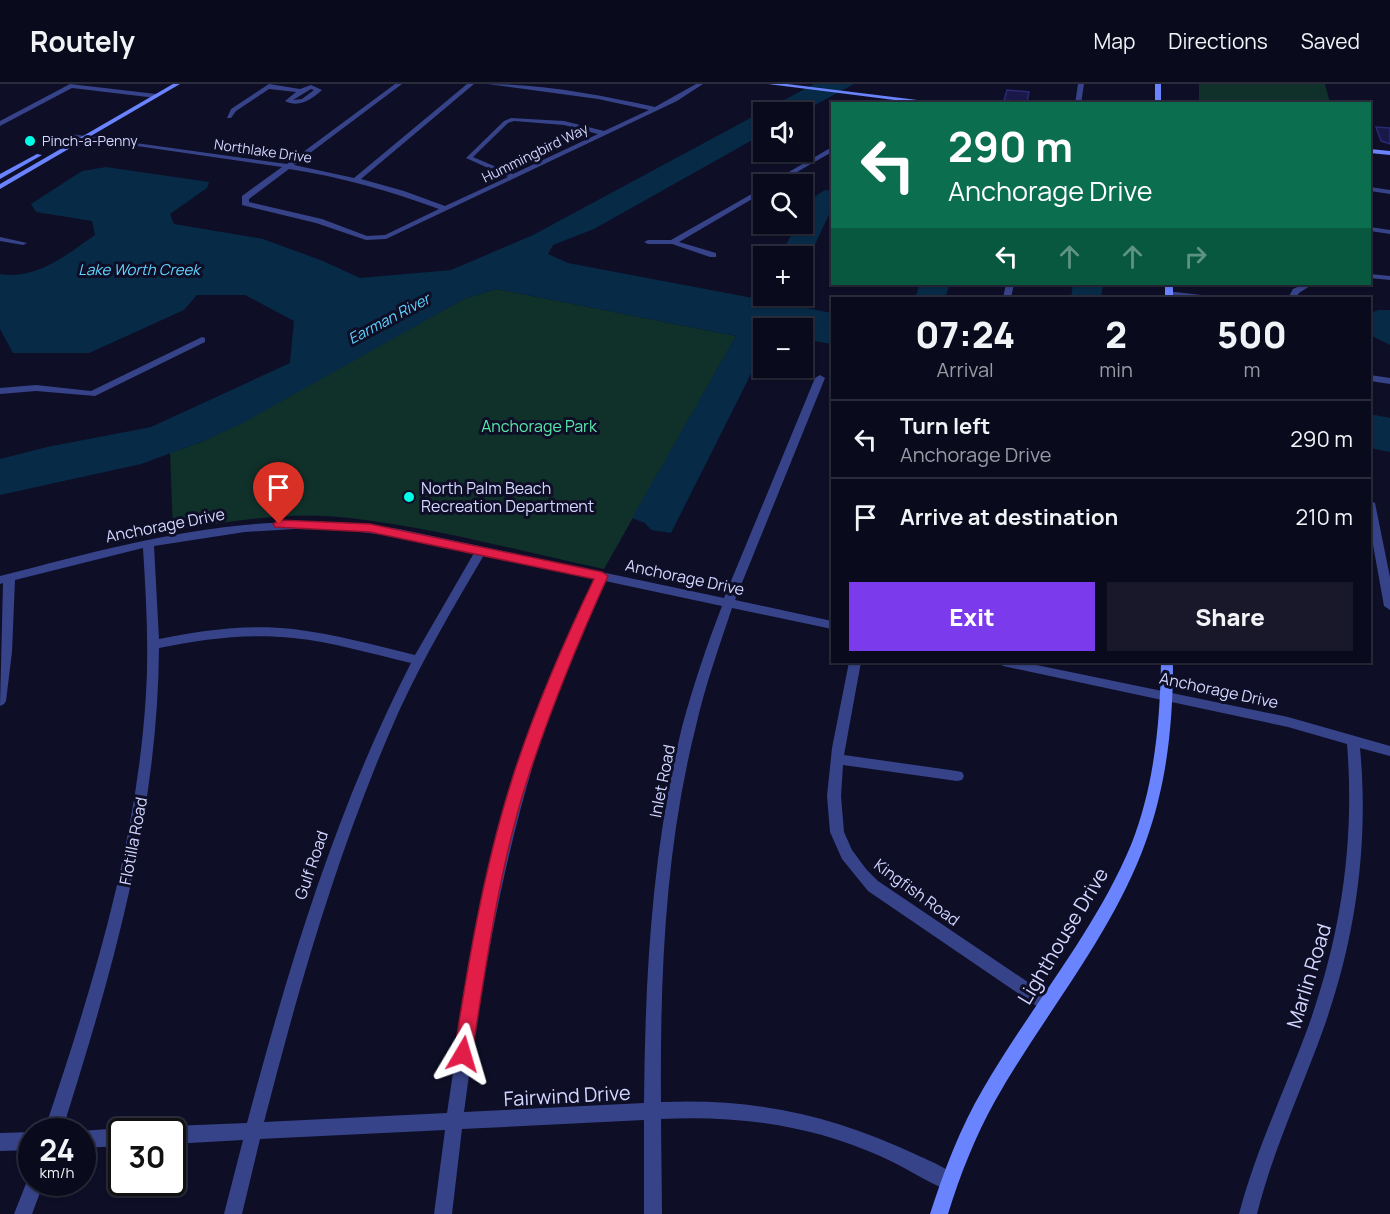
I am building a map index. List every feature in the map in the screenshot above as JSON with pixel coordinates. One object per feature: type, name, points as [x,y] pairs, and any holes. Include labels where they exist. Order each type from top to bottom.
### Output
[{"type":"street","points":[[0,177],[162,84]]},
{"type":"street","points":[[0,187],[177,84]]},
{"type":"street","points":[[288,167],[399,84]]},
{"type":"street","points":[[357,179],[471,84]]},
{"type":"street","points":[[490,84],[598,97],[654,110]]},
{"type":"street","name":"Hummingbird Way","points":[[288,167],[245,198],[247,205],[299,216],[366,238],[377,239],[390,236],[654,110],[700,84]]},
{"type":"street","points":[[771,84],[848,92],[912,102]]},
{"type":"street","points":[[1078,102],[1081,84]]},
{"type":"street","points":[[1158,84],[1158,102]]},
{"type":"street","points":[[0,123],[73,85],[156,96]]},
{"type":"street","points":[[229,117],[233,110],[270,85],[301,91]]},
{"type":"street","points":[[513,176],[469,158],[470,153],[508,120],[522,118],[564,123],[603,133]]},
{"type":"street","name":"Northlake Drive","points":[[71,136],[357,179],[400,191],[446,209]]},
{"type":"street","points":[[789,174],[831,150]]},
{"type":"street","points":[[1371,151],[1390,153]]},
{"type":"street","points":[[1371,189],[1390,192]]},
{"type":"street","points":[[673,242],[753,195]]},
{"type":"street","points":[[1371,229],[1390,232]]},
{"type":"street","points":[[0,239],[23,243]]},
{"type":"street","points":[[648,242],[673,242],[713,255]]},
{"type":"street","points":[[1371,276],[1390,278]]},
{"type":"street","points":[[1293,297],[1296,291],[1307,285]]},
{"type":"street","points":[[1168,292],[1203,297]]},
{"type":"street","points":[[0,391],[36,388],[92,394],[202,340]]},
{"type":"street","name":"Inlet Road","points":[[653,1214],[654,1001],[667,846],[689,728],[703,677],[729,603],[820,378]]},
{"type":"street","points":[[1371,378],[1390,381]]},
{"type":"street","points":[[1371,508],[1390,606]]},
{"type":"street","name":"Anchorage Drive","points":[[4,579],[148,542],[237,527],[310,524],[370,528],[831,625]]},
{"type":"street","name":"Flotilla Road","points":[[57,1118],[84,1039],[127,879],[149,751],[156,644],[148,542]]},
{"type":"street","name":"Gulf Road","points":[[233,1214],[302,948],[334,851],[382,732],[417,660],[482,551]]},
{"type":"street","points":[[443,1214],[468,1016],[482,934],[512,808],[539,721],[559,668],[602,576]]},
{"type":"street","points":[[0,701],[6,652],[4,579]]},
{"type":"street","points":[[156,644],[224,633],[274,632],[330,640],[417,660]]},
{"type":"street","name":"Kingfish Road","points":[[855,663],[838,759],[834,822],[844,851],[856,869],[873,886],[1047,1004]]},
{"type":"street","name":"Anchorage Drive","points":[[1008,663],[1167,696],[1353,739],[1390,751]]},
{"type":"street","name":"Lighthouse Drive","points":[[939,1214],[949,1182],[990,1094],[1100,920],[1138,843],[1160,770],[1167,696],[1167,663]]},
{"type":"street","name":"Marlin Road","points":[[1248,1214],[1271,1134],[1314,1033],[1332,983],[1345,935],[1357,843],[1358,799],[1353,739]]},
{"type":"street","points":[[838,759],[957,776]]},
{"type":"street","name":"Fairwind Drive","points":[[186,1134],[706,1110],[785,1116],[831,1127],[876,1143],[949,1182]]},
{"type":"street","points":[[0,1142],[18,1141]]},
{"type":"street","points":[[23,1214],[30,1196]]},
{"type":"green space","points":[[1199,84],[1325,84],[1330,102],[1199,102]]},
{"type":"green space","name":"Anchorage Park","points":[[496,289],[736,336],[604,569],[432,531],[327,516],[269,517],[173,530],[170,453],[204,441],[464,299]]},
{"type":"water","name":"Lake Worth Creek","points":[[814,84],[854,84],[813,106],[813,102],[781,102]]},
{"type":"water","name":"Lake Worth Creek","points":[[753,117],[753,140],[594,229],[553,245],[548,254],[568,263],[753,298],[753,306],[796,306],[831,313],[831,344],[813,341],[813,318],[753,318],[753,370],[671,533],[651,530],[645,523],[632,518],[736,336],[496,289],[464,299],[243,423],[204,441],[141,464],[0,495],[0,459],[47,447],[151,427],[290,363],[294,321],[245,295],[197,295],[184,310],[89,353],[13,353],[0,329],[0,274],[14,275],[39,270],[62,258],[95,235],[92,221],[36,212],[31,204],[82,171],[106,167],[209,182],[207,188],[170,214],[174,224],[263,239],[323,261],[360,278],[451,270],[533,235]]},
{"type":"water","points":[[825,190],[831,191],[831,210],[813,249],[813,246],[785,246],[792,234],[813,234],[813,199]]},
{"type":"water","points":[[920,285],[950,285],[945,297],[915,297]]},
{"type":"water","points":[[1073,285],[1103,285],[1101,297],[1071,297]]},
{"type":"water","points":[[1390,310],[1390,345],[1371,336],[1371,313]]},
{"type":"water","points":[[1371,414],[1390,418],[1390,452],[1371,448]]},
{"type":"building","points":[[1007,90],[1029,92],[1027,102],[1004,100]]},
{"type":"building","points":[[1376,127],[1390,128],[1390,144],[1381,141]]},
{"type":"place","name":"Pinch-a-Penny","points":[[30,141]]},
{"type":"place","name":"North Palm Beach Recreation Department","points":[[409,497]]},
{"type":"route","points":[[279,524],[370,528],[602,576],[559,668],[518,787],[498,860],[482,934],[463,1054]]},
{"type":"water label","name":"Earman River","points":[[389,319]]}]
